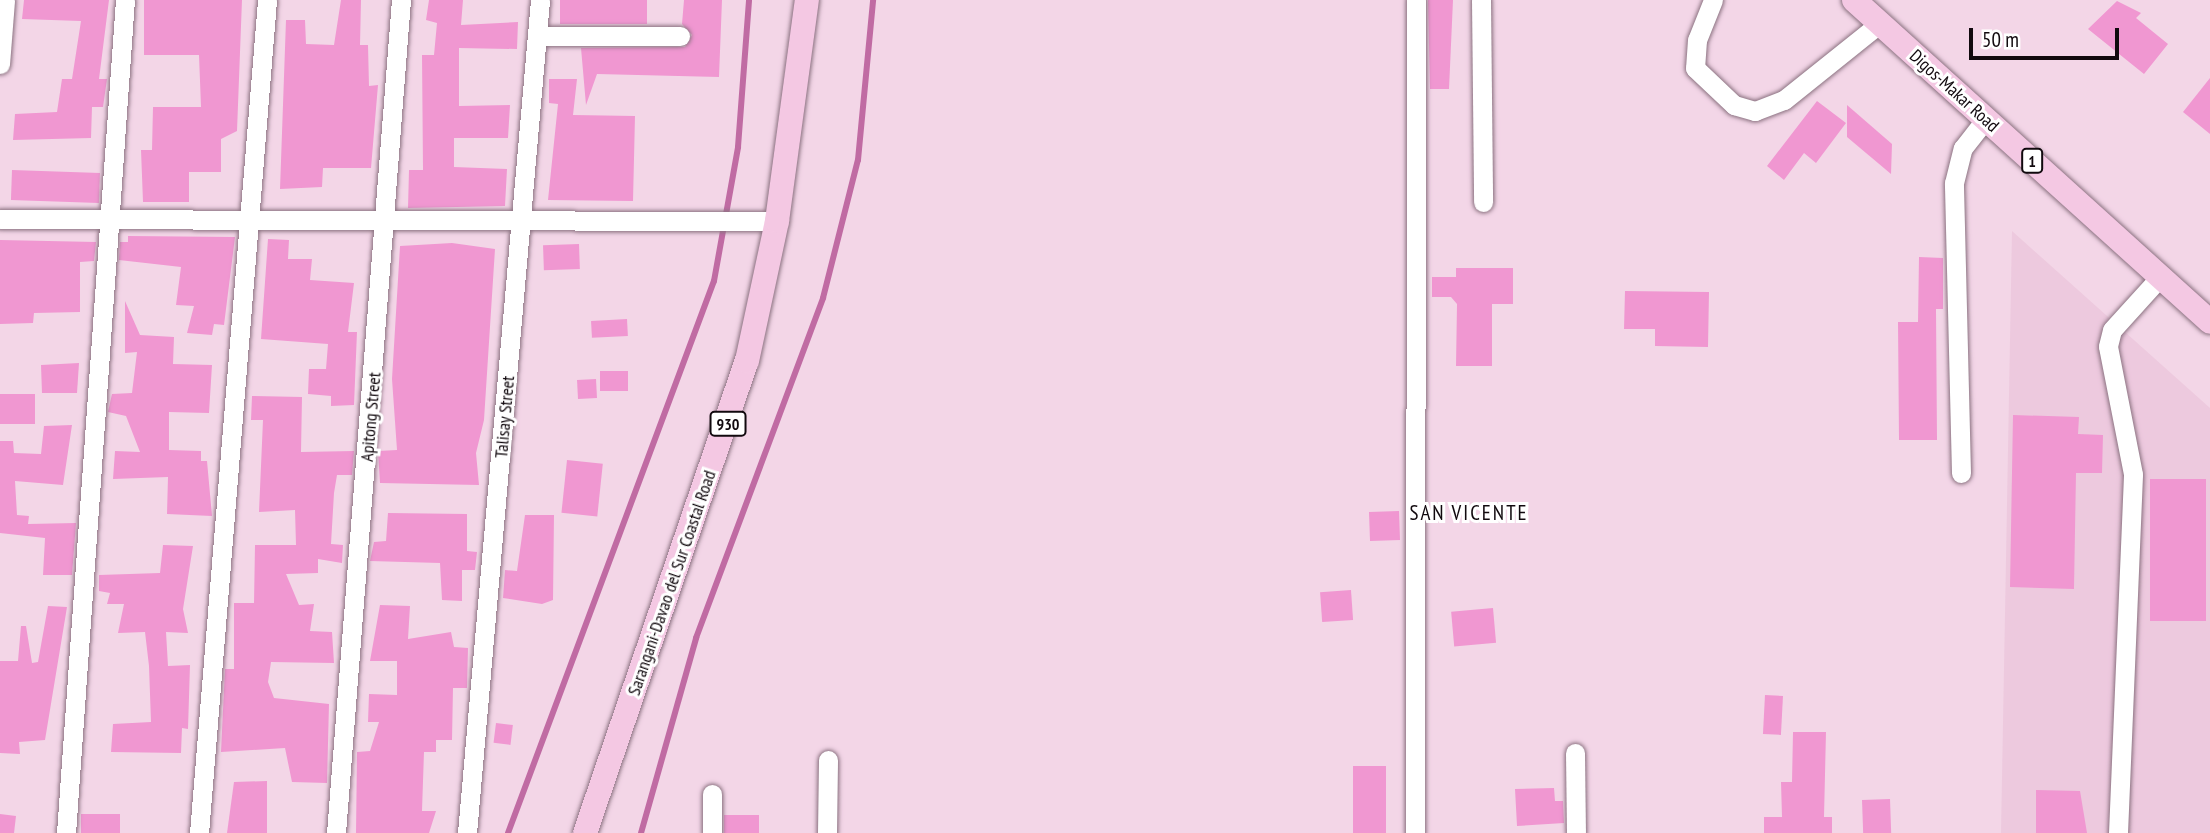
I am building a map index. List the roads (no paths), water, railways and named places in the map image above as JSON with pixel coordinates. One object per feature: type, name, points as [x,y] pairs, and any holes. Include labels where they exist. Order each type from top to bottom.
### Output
[{"type":"main road","name":"Sarangani-Davao del Sur Coastal Road","points":[[585,833],[732,413],[777,221],[807,0]]},
{"type":"main road","name":"Digos-Makar Road","points":[[1854,0],[2210,322]]},
{"type":"street","points":[[0,64],[5,0]]},
{"type":"street","points":[[66,833],[125,0]]},
{"type":"street","points":[[199,833],[254,220],[267,0]]},
{"type":"street","name":"Apitong Street","points":[[336,833],[387,222],[401,0]]},
{"type":"street","name":"Talisay Street","points":[[467,833],[540,0]]},
{"type":"street","points":[[1415,833],[1416,0]]},
{"type":"street","points":[[1481,0],[1483,202]]},
{"type":"street","points":[[1713,0],[1697,40],[1695,68],[1734,105],[1755,111],[1784,100],[1880,23]]},
{"type":"street","points":[[537,36],[680,36]]},
{"type":"street","points":[[1961,474],[1954,183],[1963,148],[1986,119]]},
{"type":"street","points":[[0,219],[522,223],[777,221]]},
{"type":"street","points":[[2118,833],[2133,474],[2108,346],[2112,330],[2160,277]]},
{"type":"street","points":[[1575,753],[1576,833]]},
{"type":"street","points":[[827,833],[828,760]]},
{"type":"street","points":[[712,794],[712,833]]},
{"type":"waterway","points":[[508,833],[714,281],[738,147],[749,0]]},
{"type":"waterway","points":[[641,833],[696,638],[823,298],[858,160],[873,0]]},
{"type":"district","name":"SAN VICENTE","points":[[1469,513]]}]
